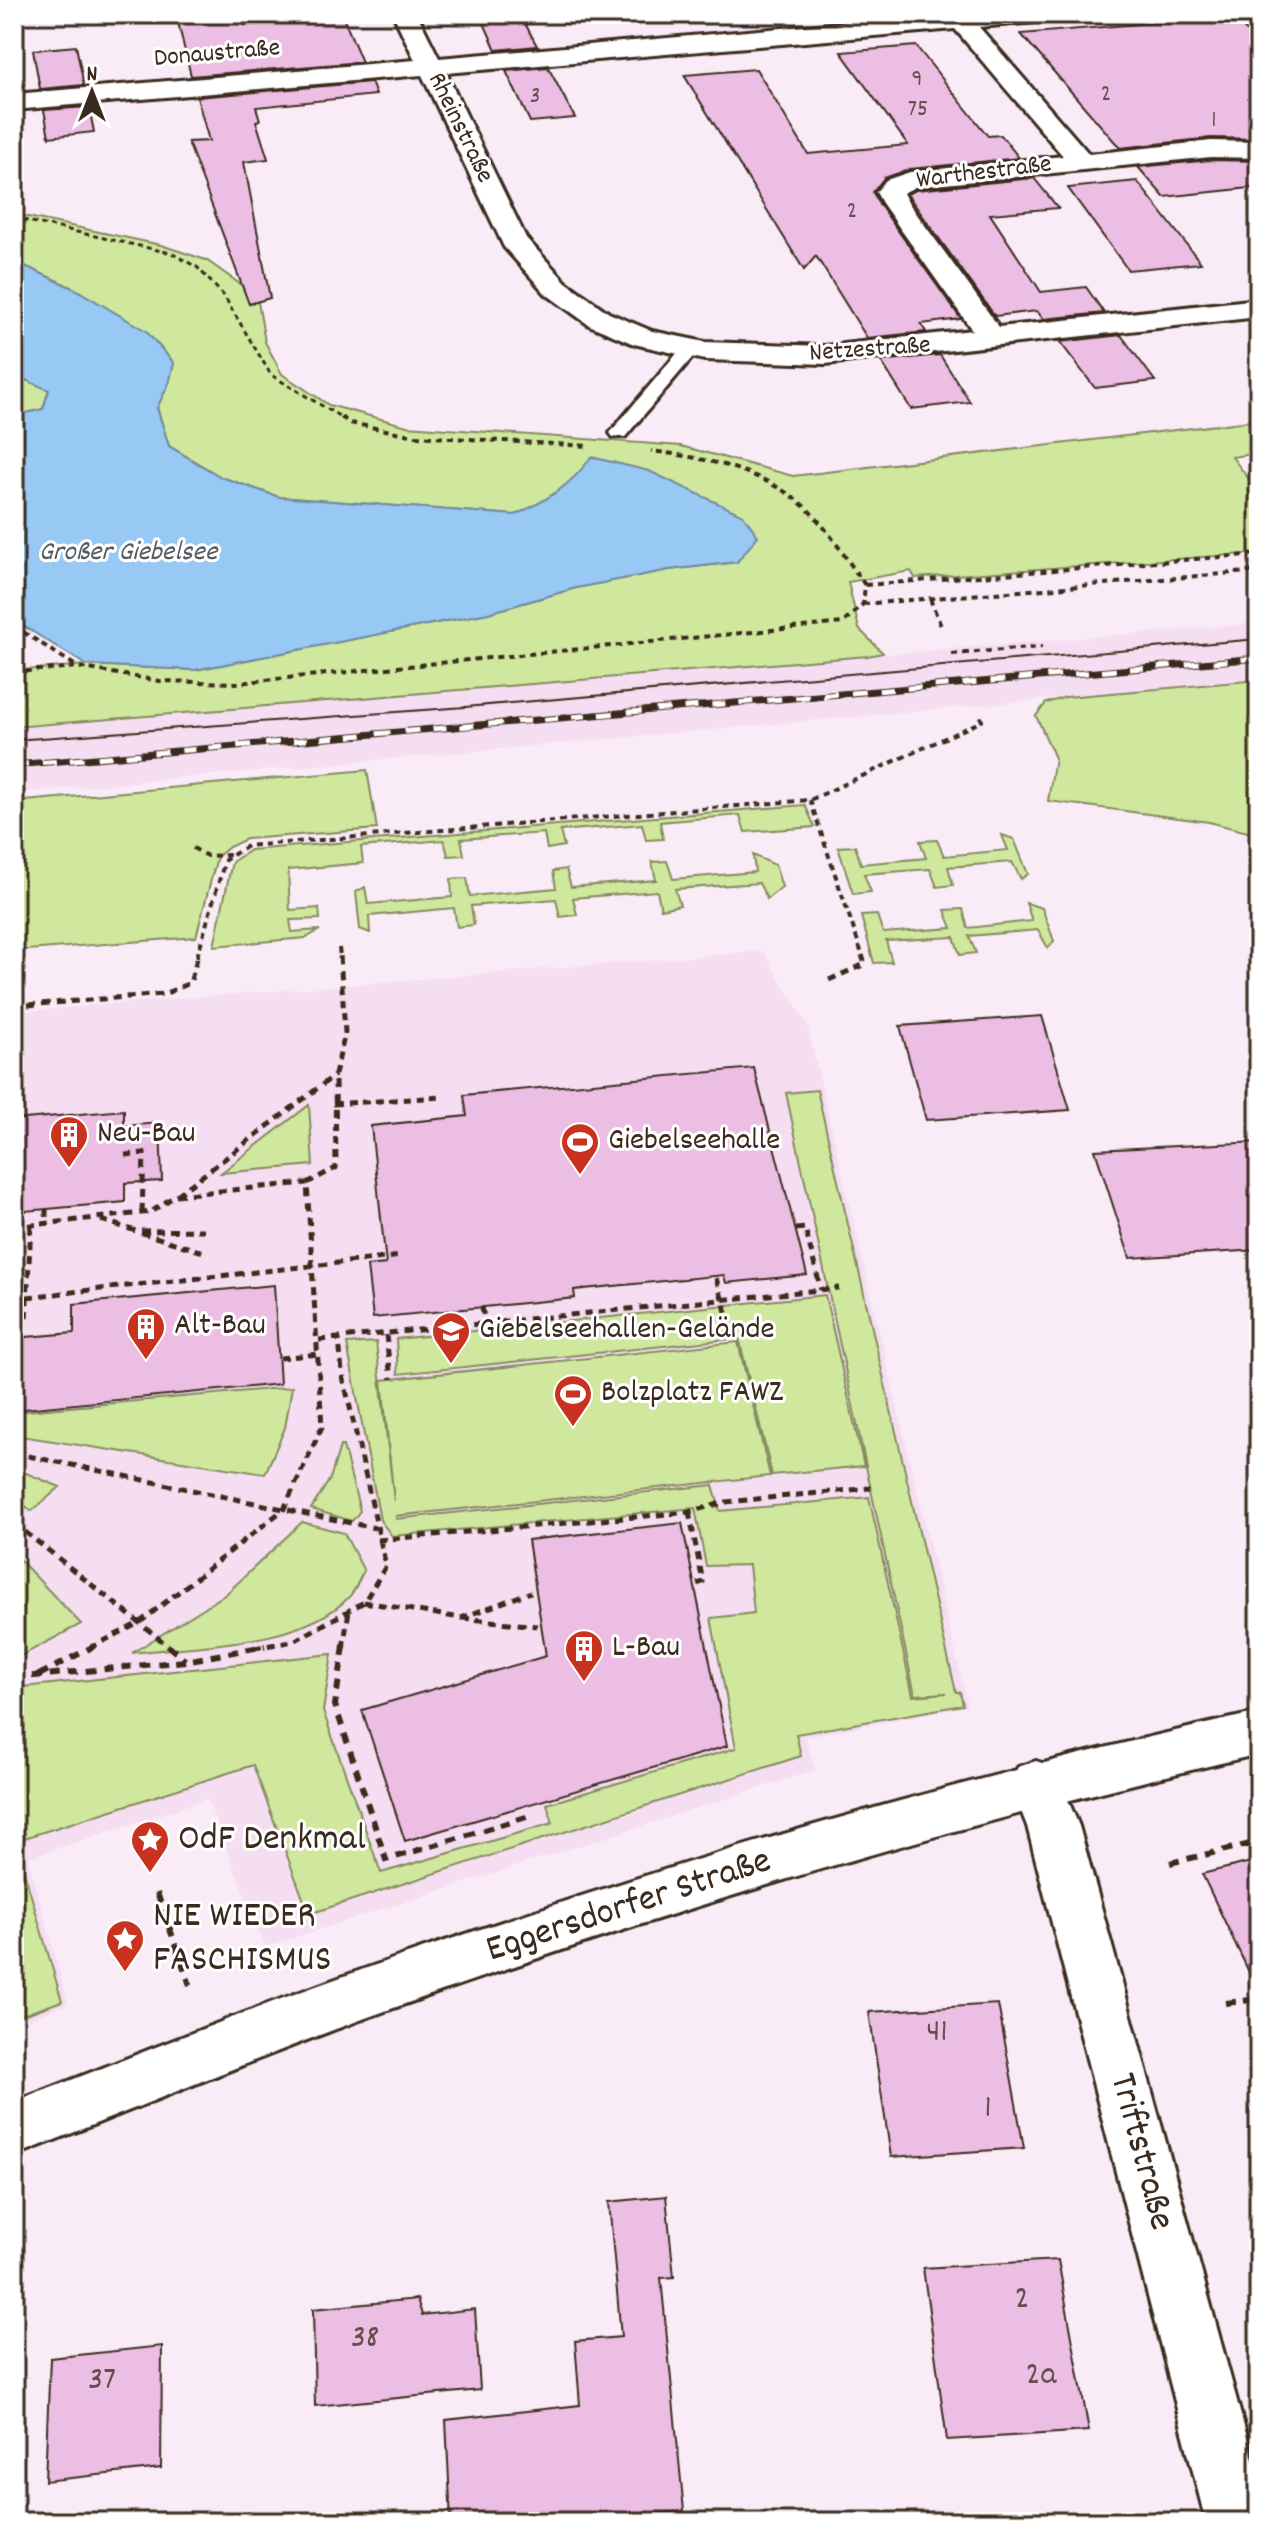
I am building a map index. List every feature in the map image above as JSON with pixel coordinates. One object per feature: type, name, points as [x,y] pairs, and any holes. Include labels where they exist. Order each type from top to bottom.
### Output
[{"type":"street","name":"Rheinstraße","points":[[405,14],[514,241]]},
{"type":"street","name":"Donaustraße","points":[[14,102],[959,18],[1047,14]]},
{"type":"street","points":[[959,18],[1082,162]]},
{"type":"street","name":"Warthestraße","points":[[992,338],[889,192],[895,186],[910,180],[1211,149],[1259,150]]},
{"type":"street","name":"Netzestraße","points":[[514,241],[556,288],[599,319],[644,338],[691,348],[775,356],[825,355],[1259,308]]},
{"type":"street","name":"Eggersdorfer Straße","points":[[14,2129],[390,1985],[778,1859],[1036,1783],[1259,1733]]},
{"type":"street","name":"Triftstraße","points":[[1036,1783],[1053,1826],[1238,2522]]},
{"type":"lane","points":[[619,433],[691,348]]},
{"type":"path","points":[[14,218],[171,253],[197,267],[224,296],[271,375],[350,423],[416,436],[600,446]]},
{"type":"path","points":[[645,450],[689,454],[772,486],[798,500],[865,585],[863,604]]},
{"type":"path","points":[[865,585],[1259,554]]},
{"type":"path","points":[[14,672],[77,667],[160,681],[236,683],[843,623],[863,604],[1259,571]]},
{"type":"path","points":[[930,599],[941,626]]},
{"type":"path","points":[[14,626],[77,667]]},
{"type":"path","points":[[952,654],[1042,647]]},
{"type":"path","points":[[193,848],[207,856],[230,855],[258,843],[810,800],[982,721],[979,713]]},
{"type":"path","points":[[810,800],[865,964],[829,980]]},
{"type":"path","points":[[14,1006],[164,994],[190,983],[225,860],[230,855]]},
{"type":"path","points":[[176,1195],[307,1183],[336,1168],[333,1104],[335,1075],[345,1033],[339,948]]},
{"type":"path","points":[[14,1227],[151,1212],[335,1075]]},
{"type":"path","points":[[333,1104],[441,1097]]},
{"type":"path","points":[[125,1155],[144,1153],[142,1213]]},
{"type":"path","points":[[39,1675],[139,1623],[284,1509],[322,1427],[307,1183]]},
{"type":"path","points":[[46,1209],[46,1223]]},
{"type":"path","points":[[96,1218],[203,1252]]},
{"type":"path","points":[[14,1321],[26,1320],[31,1225]]},
{"type":"path","points":[[796,1229],[805,1228],[821,1290]]},
{"type":"path","points":[[136,1231],[204,1230]]},
{"type":"path","points":[[27,1297],[402,1256]]},
{"type":"path","points":[[14,1273],[29,1271]]},
{"type":"path","points":[[716,1278],[734,1338]]},
{"type":"path","points":[[319,1340],[839,1288]]},
{"type":"path","points":[[482,1307],[485,1324]]},
{"type":"path","points":[[386,1335],[391,1379]]},
{"type":"path","points":[[14,1678],[186,1661],[294,1641],[364,1602],[386,1566],[342,1372],[339,1339]]},
{"type":"path","points":[[280,1358],[319,1354]]},
{"type":"path","points":[[14,1453],[375,1528]]},
{"type":"path","points":[[378,1540],[608,1521],[689,1512],[726,1502],[871,1488]]},
{"type":"path","points":[[689,1512],[703,1582],[697,1584]]},
{"type":"path","points":[[14,1523],[186,1661]]},
{"type":"path","points":[[461,1618],[531,1592]]},
{"type":"path","points":[[364,1602],[461,1618],[537,1626]]},
{"type":"path","points":[[350,1610],[335,1705],[386,1860],[533,1815]]},
{"type":"path","points":[[1170,1863],[1259,1842]]},
{"type":"path","points":[[157,1893],[190,1985]]},
{"type":"path","points":[[1226,2003],[1259,1999]]},
{"type":"shaded area","points":[[1259,623],[1259,680],[14,793],[14,727]]},
{"type":"shaded area","name":"Giebelseehallen-Gelände","points":[[763,951],[807,1024],[968,1706],[805,1737],[816,1770],[265,1947],[207,1799],[28,1858],[68,2003],[14,2026],[14,1012]]},
{"type":"green space","points":[[14,214],[161,245],[206,260],[257,296],[265,342],[282,374],[329,405],[407,426],[681,446],[793,476],[1259,420],[1259,447],[1248,448],[1251,454],[1232,457],[1259,492],[1259,553],[915,578],[911,571],[848,582],[859,629],[883,653],[868,656],[14,727],[14,671],[86,665],[195,670],[488,613],[576,588],[669,570],[737,562],[743,515],[592,457],[558,491],[515,515],[279,497],[221,477],[169,446],[157,407],[169,383],[174,363],[146,332],[75,289],[14,261]]},
{"type":"green space","points":[[14,375],[49,389],[43,409],[14,416]]},
{"type":"green space","points":[[1259,680],[1259,835],[1209,822],[1048,801],[1055,758],[1036,716],[1046,703],[1066,697]]},
{"type":"green space","points":[[367,770],[377,829],[246,839],[229,847],[217,857],[196,937],[14,951],[14,802]]},
{"type":"green space","points":[[805,805],[815,827],[745,832],[740,815],[660,822],[663,839],[646,840],[642,824],[560,831],[564,846],[547,849],[544,833],[461,839],[464,855],[448,856],[444,840],[361,847],[363,863],[288,870],[290,910],[319,908],[320,919],[290,920],[292,932],[320,930],[306,938],[214,946],[232,862],[250,850]]},
{"type":"green space","points":[[1002,835],[1014,839],[1028,874],[1021,879],[1012,862],[948,867],[953,885],[937,887],[930,869],[864,874],[871,892],[853,894],[838,847],[855,846],[861,864],[926,858],[920,841],[937,840],[944,856],[1008,850]]},
{"type":"green space","points":[[753,855],[775,865],[782,887],[767,899],[759,883],[675,889],[680,905],[661,909],[657,891],[573,898],[577,915],[560,917],[556,899],[471,906],[474,925],[457,927],[454,908],[369,916],[370,933],[360,929],[356,892],[365,887],[368,904],[452,897],[451,879],[467,878],[470,896],[556,888],[553,871],[566,869],[571,887],[656,880],[652,862],[667,861],[673,879],[755,872]]},
{"type":"green space","points":[[1026,903],[1042,908],[1054,941],[1048,948],[1038,930],[969,936],[976,953],[960,955],[954,937],[886,941],[892,962],[874,963],[861,916],[877,915],[883,933],[952,928],[945,910],[963,909],[968,928],[1032,921]]},
{"type":"green space","points":[[817,1090],[956,1692],[960,1692],[963,1705],[796,1734],[801,1756],[309,1914],[253,1765],[15,1841],[62,2001],[14,2018],[14,1688],[332,1654],[323,1711],[381,1873],[553,1823],[547,1804],[736,1748],[711,1618],[754,1613],[749,1565],[706,1566],[695,1508],[392,1536],[380,1520],[347,1344],[376,1342],[394,1501],[382,1380],[738,1342],[770,1476],[396,1516],[396,1519],[713,1485],[720,1511],[869,1497],[913,1696],[947,1693],[915,1695],[786,1093]]},
{"type":"green space","points":[[309,1105],[313,1165],[221,1173]]},
{"type":"green space","points":[[825,1295],[864,1466],[772,1475],[739,1338],[398,1374],[396,1339]]},
{"type":"green space","points":[[292,1387],[285,1428],[265,1474],[14,1435],[14,1412]]},
{"type":"green space","points":[[340,1446],[343,1446],[360,1511],[352,1521],[311,1509],[330,1479]]},
{"type":"green space","points":[[14,1468],[60,1487],[32,1511],[14,1498]]},
{"type":"green space","points":[[302,1522],[344,1533],[364,1571],[351,1594],[329,1613],[276,1634],[216,1645],[132,1653],[226,1594]]},
{"type":"green space","points":[[14,1554],[81,1624],[15,1659],[14,1656]]},
{"type":"water","name":"Großer Giebelsee","points":[[14,261],[75,289],[146,331],[174,363],[157,408],[169,446],[221,477],[279,497],[515,515],[558,491],[591,457],[649,471],[743,515],[758,536],[737,562],[669,570],[576,588],[488,613],[195,670],[86,665],[14,620],[14,416],[43,409],[49,390],[14,375]]},
{"type":"building","points":[[176,14],[241,14],[244,25],[343,17],[362,62],[191,76]]},
{"type":"building","points":[[480,14],[520,14],[537,46],[496,50]]},
{"type":"building","points":[[1232,16],[1259,44],[1259,139],[1211,138],[1120,148],[1021,34]]},
{"type":"building","points":[[76,46],[84,85],[40,89],[33,50]]},
{"type":"building","points":[[916,46],[988,136],[1001,135],[1019,158],[910,169],[884,178],[873,192],[879,204],[961,319],[921,324],[926,332],[867,338],[816,256],[804,270],[684,75],[756,69],[808,154],[908,145],[841,52]]},
{"type":"building","points":[[548,67],[575,118],[530,122],[506,71]]},
{"type":"building","points":[[371,82],[376,95],[256,107],[260,120],[256,121],[268,159],[244,162],[270,298],[249,304],[188,142],[209,141],[197,97]]},
{"type":"building","points":[[89,107],[94,132],[49,137],[44,110]]},
{"type":"building","points":[[1211,160],[1259,161],[1259,187],[1164,197],[1138,167]]},
{"type":"building","points":[[1034,178],[1058,208],[990,214],[1041,292],[1086,287],[1104,313],[1043,319],[1037,311],[995,316],[907,194],[916,190]]},
{"type":"building","points":[[1137,181],[1201,263],[1128,270],[1068,188]]},
{"type":"building","points":[[1121,335],[1155,381],[1095,388],[1060,342]]},
{"type":"building","points":[[940,355],[970,402],[911,409],[881,361]]},
{"type":"building","points":[[1042,1016],[1070,1110],[926,1120],[900,1026]]},
{"type":"building","name":"Giebelseehalle","points":[[754,1068],[807,1275],[726,1283],[724,1275],[574,1290],[575,1298],[373,1318],[367,1266],[386,1264],[371,1126],[467,1116],[464,1095]]},
{"type":"building","name":"Neu-Bau","points":[[124,1110],[124,1126],[160,1123],[162,1181],[125,1183],[125,1202],[14,1212],[14,1120]]},
{"type":"building","points":[[1259,1142],[1259,1250],[1130,1258],[1095,1150]]},
{"type":"building","name":"Alt-Bau","points":[[274,1285],[280,1384],[14,1410],[14,1338],[74,1333],[74,1304]]},
{"type":"building","name":"L-Bau","points":[[682,1523],[727,1746],[405,1841],[362,1710],[546,1656],[528,1540]]},
{"type":"building","points":[[1259,1860],[1259,1993],[1202,1874]]},
{"type":"building","points":[[998,2004],[1024,2148],[891,2157],[869,2012]]},
{"type":"building","points":[[666,2196],[674,2277],[661,2278],[684,2511],[566,2522],[451,2522],[446,2420],[580,2405],[575,2341],[621,2337],[609,2202]]},
{"type":"building","points":[[1058,2260],[1089,2431],[947,2440],[923,2268]]},
{"type":"building","points":[[417,2299],[422,2315],[475,2309],[480,2390],[315,2406],[313,2309]]},
{"type":"building","points":[[162,2346],[161,2468],[45,2481],[50,2358]]},
{"type":"tram line","points":[[14,740],[465,707],[1259,639]]},
{"type":"railway","points":[[14,765],[1259,658]]},
{"type":"place","name":"Neu-Bau","points":[[69,1169]]},
{"type":"place","name":"Giebelseehalle","points":[[580,1176]]},
{"type":"place","name":"Alt-Bau","points":[[146,1361]]},
{"type":"place","name":"Giebelseehallen-Gelände","points":[[451,1365]]},
{"type":"place","name":"Bolzplatz FAWZ","points":[[573,1428]]},
{"type":"place","name":"L-Bau","points":[[584,1683]]},
{"type":"place","name":"OdF Denkmal","points":[[150,1874]]},
{"type":"place","name":"NIE WIEDER FASCHISMUS","points":[[125,1973]]}]
